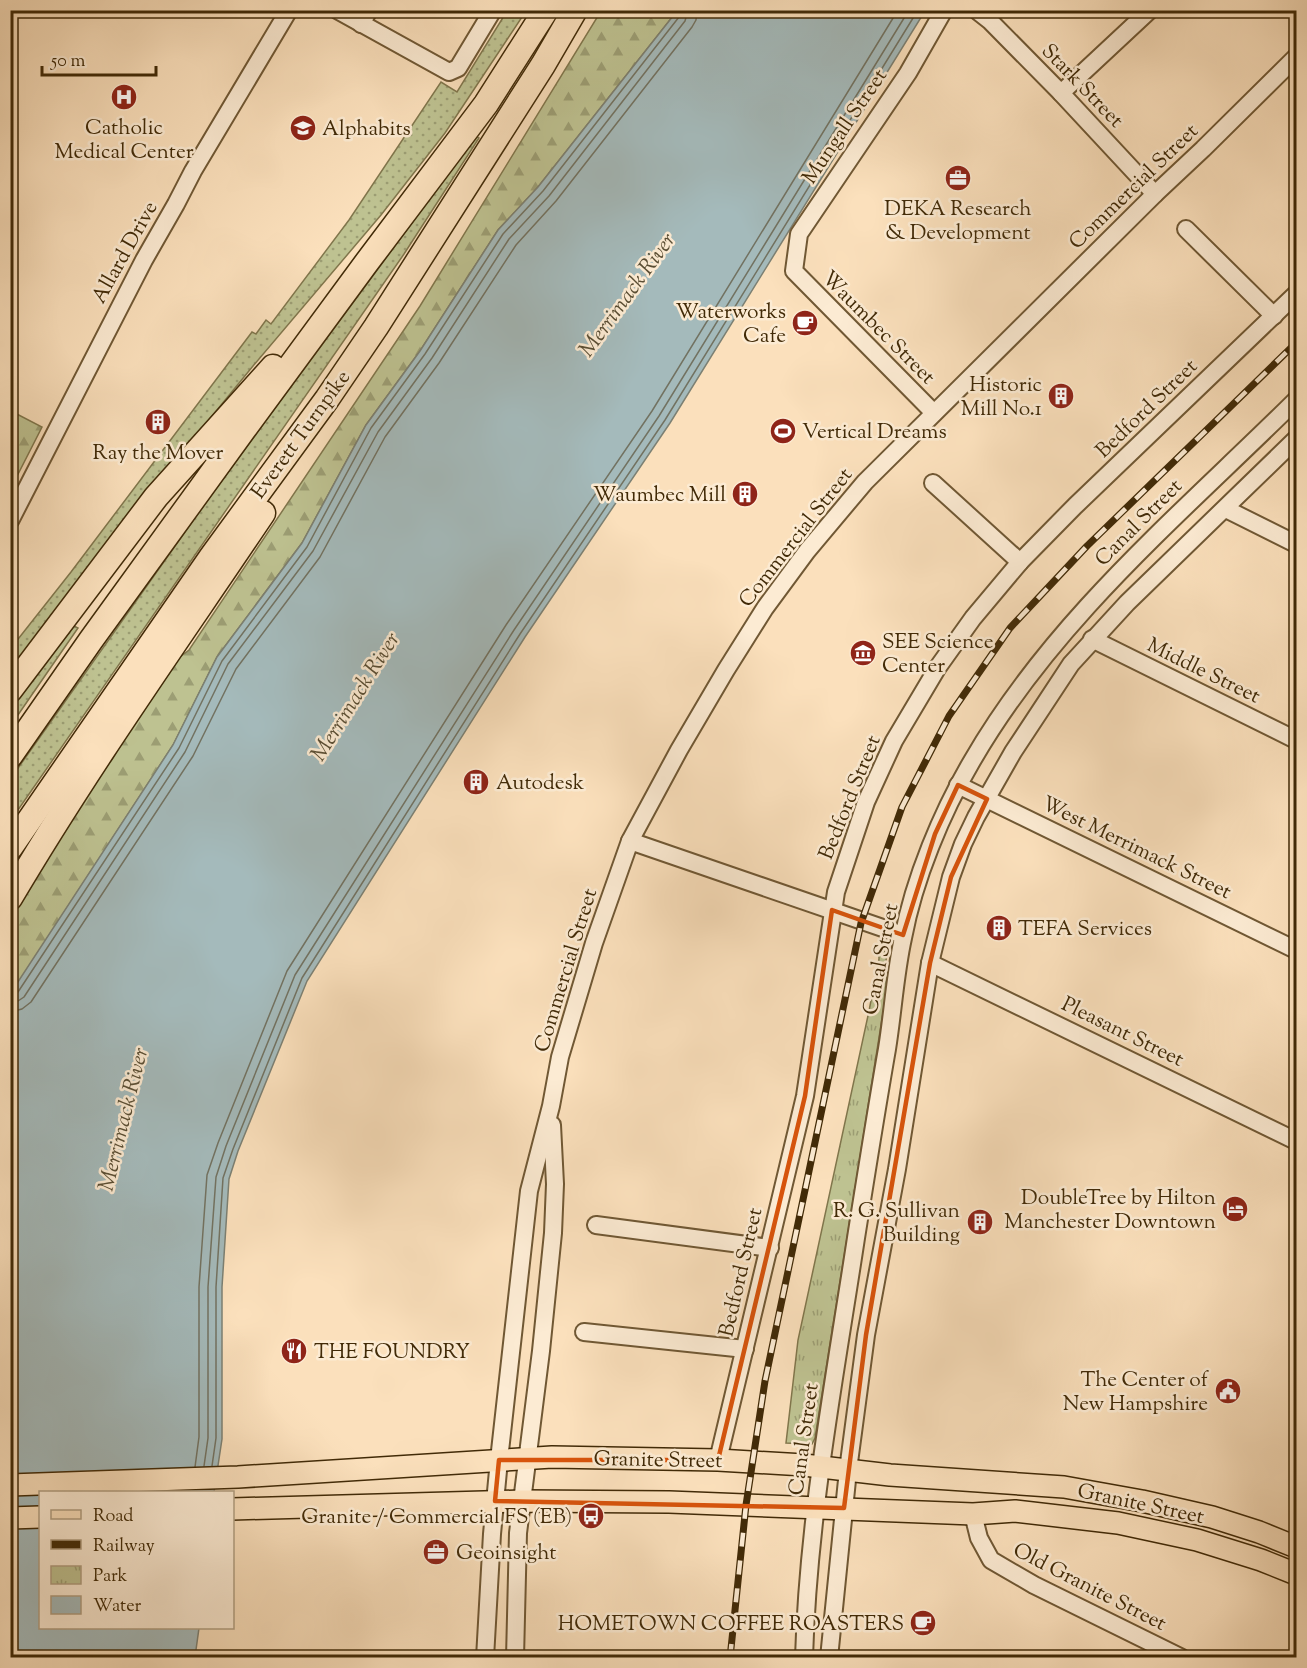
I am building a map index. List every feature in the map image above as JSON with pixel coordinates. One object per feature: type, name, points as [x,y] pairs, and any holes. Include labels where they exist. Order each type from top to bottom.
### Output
[{"type":"highway","points":[[10,756],[91,640],[367,262],[486,104],[546,10]]},
{"type":"highway","name":"Everett Turnpike","points":[[10,848],[212,556],[327,399],[376,327],[575,10]]},
{"type":"highway","points":[[10,690],[156,497],[367,262]]},
{"type":"highway","points":[[10,898],[127,715],[265,510],[327,399]]},
{"type":"main road","name":"Granite Street","points":[[10,1485],[238,1477],[527,1458],[718,1460],[821,1467],[890,1475],[1037,1484],[1076,1489],[1212,1517],[1296,1547]]},
{"type":"main road","name":"Granite Street","points":[[236,1509],[522,1501],[669,1502],[973,1514],[1015,1511],[1118,1523],[1197,1540],[1261,1560],[1296,1574]]},
{"type":"main road","points":[[10,1518],[39,1517]]},
{"type":"street","name":"Allard Drive","points":[[10,521],[144,260],[193,171],[289,10]]},
{"type":"street","points":[[337,10],[365,17],[443,70],[453,72],[458,68],[493,10]]},
{"type":"street","name":"Mungall Street","points":[[794,271],[799,234],[908,73],[944,10]]},
{"type":"street","name":"Stark Street","points":[[976,10],[990,21],[1061,93],[1155,194]]},
{"type":"street","points":[[1061,93],[1149,10]]},
{"type":"street","name":"Commercial Street","points":[[485,1658],[495,1501],[529,1191],[552,1106],[560,1057],[594,943],[630,842],[679,750],[765,608],[807,551],[865,482],[1296,57]]},
{"type":"street","points":[[1186,229],[1274,316]]},
{"type":"street","name":"Waumbec Street","points":[[794,271],[800,280],[905,382],[933,413]]},
{"type":"street","name":"Bedford Street","points":[[718,1460],[770,1248],[812,1060],[836,891],[866,802],[894,741],[938,667],[1020,562],[1075,506],[1296,294]]},
{"type":"street","name":"Canal Street","points":[[804,1658],[807,1587],[821,1467],[903,935],[936,834],[958,785],[1005,708],[1035,667],[1082,611],[1195,496],[1296,400]]},
{"type":"street","points":[[829,1658],[848,1470],[866,1335],[897,1169],[930,963],[951,877],[963,844],[1049,695],[1071,664],[1126,603],[1296,439]]},
{"type":"street","points":[[933,483],[1020,562]]},
{"type":"street","points":[[1226,509],[1296,544]]},
{"type":"street","name":"Middle Street","points":[[1092,639],[1296,740]]},
{"type":"street","name":"West Merrimack Street","points":[[958,785],[1296,950]]},
{"type":"street","points":[[630,842],[832,910],[861,923],[903,935]]},
{"type":"street","name":"Pleasant Street","points":[[930,963],[1296,1141]]},
{"type":"street","name":"Commercial Street","points":[[515,1658],[518,1533],[553,1233],[555,1184],[552,1106]]},
{"type":"street","points":[[596,1226],[770,1248]]},
{"type":"street","points":[[584,1332],[745,1349]]},
{"type":"street","name":"Old Granite Street","points":[[973,1514],[979,1539],[991,1560],[1155,1652],[1182,1658]]},
{"type":"highlighted area","points":[[958,785],[987,799],[951,877],[930,963],[866,1335],[844,1508],[495,1501],[499,1460],[718,1460],[805,1096],[832,910],[903,935],[935,834]]},
{"type":"green space","points":[[507,11],[526,11],[445,133],[381,215],[131,515],[11,675],[11,648],[252,332],[256,334],[266,320],[271,324],[349,220],[441,82],[457,92]]},
{"type":"green space","points":[[601,11],[677,11],[538,187],[498,230],[420,351],[366,425],[302,543],[217,657],[173,745],[11,994],[11,917],[55,842],[167,667],[189,650],[420,306]]},
{"type":"green space","points":[[476,136],[479,138],[404,254],[11,820],[11,778],[214,491]]},
{"type":"green space","points":[[11,411],[42,427],[11,488]]},
{"type":"green space","points":[[72,625],[78,628],[11,725],[11,699]]},
{"type":"green space","points":[[879,945],[886,954],[885,973],[889,975],[815,1438],[812,1444],[786,1443],[798,1340],[869,1011],[879,959]]},
{"type":"water","name":"Merrimack River","points":[[677,11],[925,11],[670,423],[525,637],[307,981],[238,1151],[229,1179],[222,1287],[222,1439],[214,1491],[39,1491],[39,1629],[199,1629],[195,1657],[11,1658],[10,994],[173,745],[217,657],[302,543],[366,425],[420,351],[498,230],[538,187]]},
{"type":"railway","points":[[730,1658],[746,1505],[765,1381],[861,923],[902,807],[949,716],[1010,628],[1087,546],[1296,343]]},
{"type":"place","name":"Catholic Medical Center","points":[[124,97]]},
{"type":"place","name":"Alphabits","points":[[303,128]]},
{"type":"place","name":"DEKA Research & Development","points":[[958,178]]},
{"type":"place","name":"Waterworks Cafe","points":[[805,323]]},
{"type":"place","name":"Historic Mill No.1","points":[[1061,396]]},
{"type":"place","name":"Ray the Mover","points":[[158,422]]},
{"type":"place","name":"Vertical Dreams","points":[[783,431]]},
{"type":"place","name":"Waumbec Mill","points":[[745,494]]},
{"type":"place","name":"SEE Science Center","points":[[863,653]]},
{"type":"place","name":"Autodesk","points":[[476,782]]},
{"type":"place","name":"TEFA Services","points":[[999,928]]},
{"type":"place","name":"DoubleTree by Hilton Manchester Downtown","points":[[1235,1209]]},
{"type":"place","name":"R. G. Sullivan Building","points":[[980,1222]]},
{"type":"place","name":"THE FOUNDRY","points":[[294,1351]]},
{"type":"place","name":"The Center of New Hampshire","points":[[1228,1391]]},
{"type":"place","name":"Granite / Commercial FS (EB)","points":[[591,1516]]},
{"type":"place","name":"Geoinsight","points":[[436,1552]]},
{"type":"place","name":"HOMETOWN COFFEE ROASTERS","points":[[923,1623]]}]
